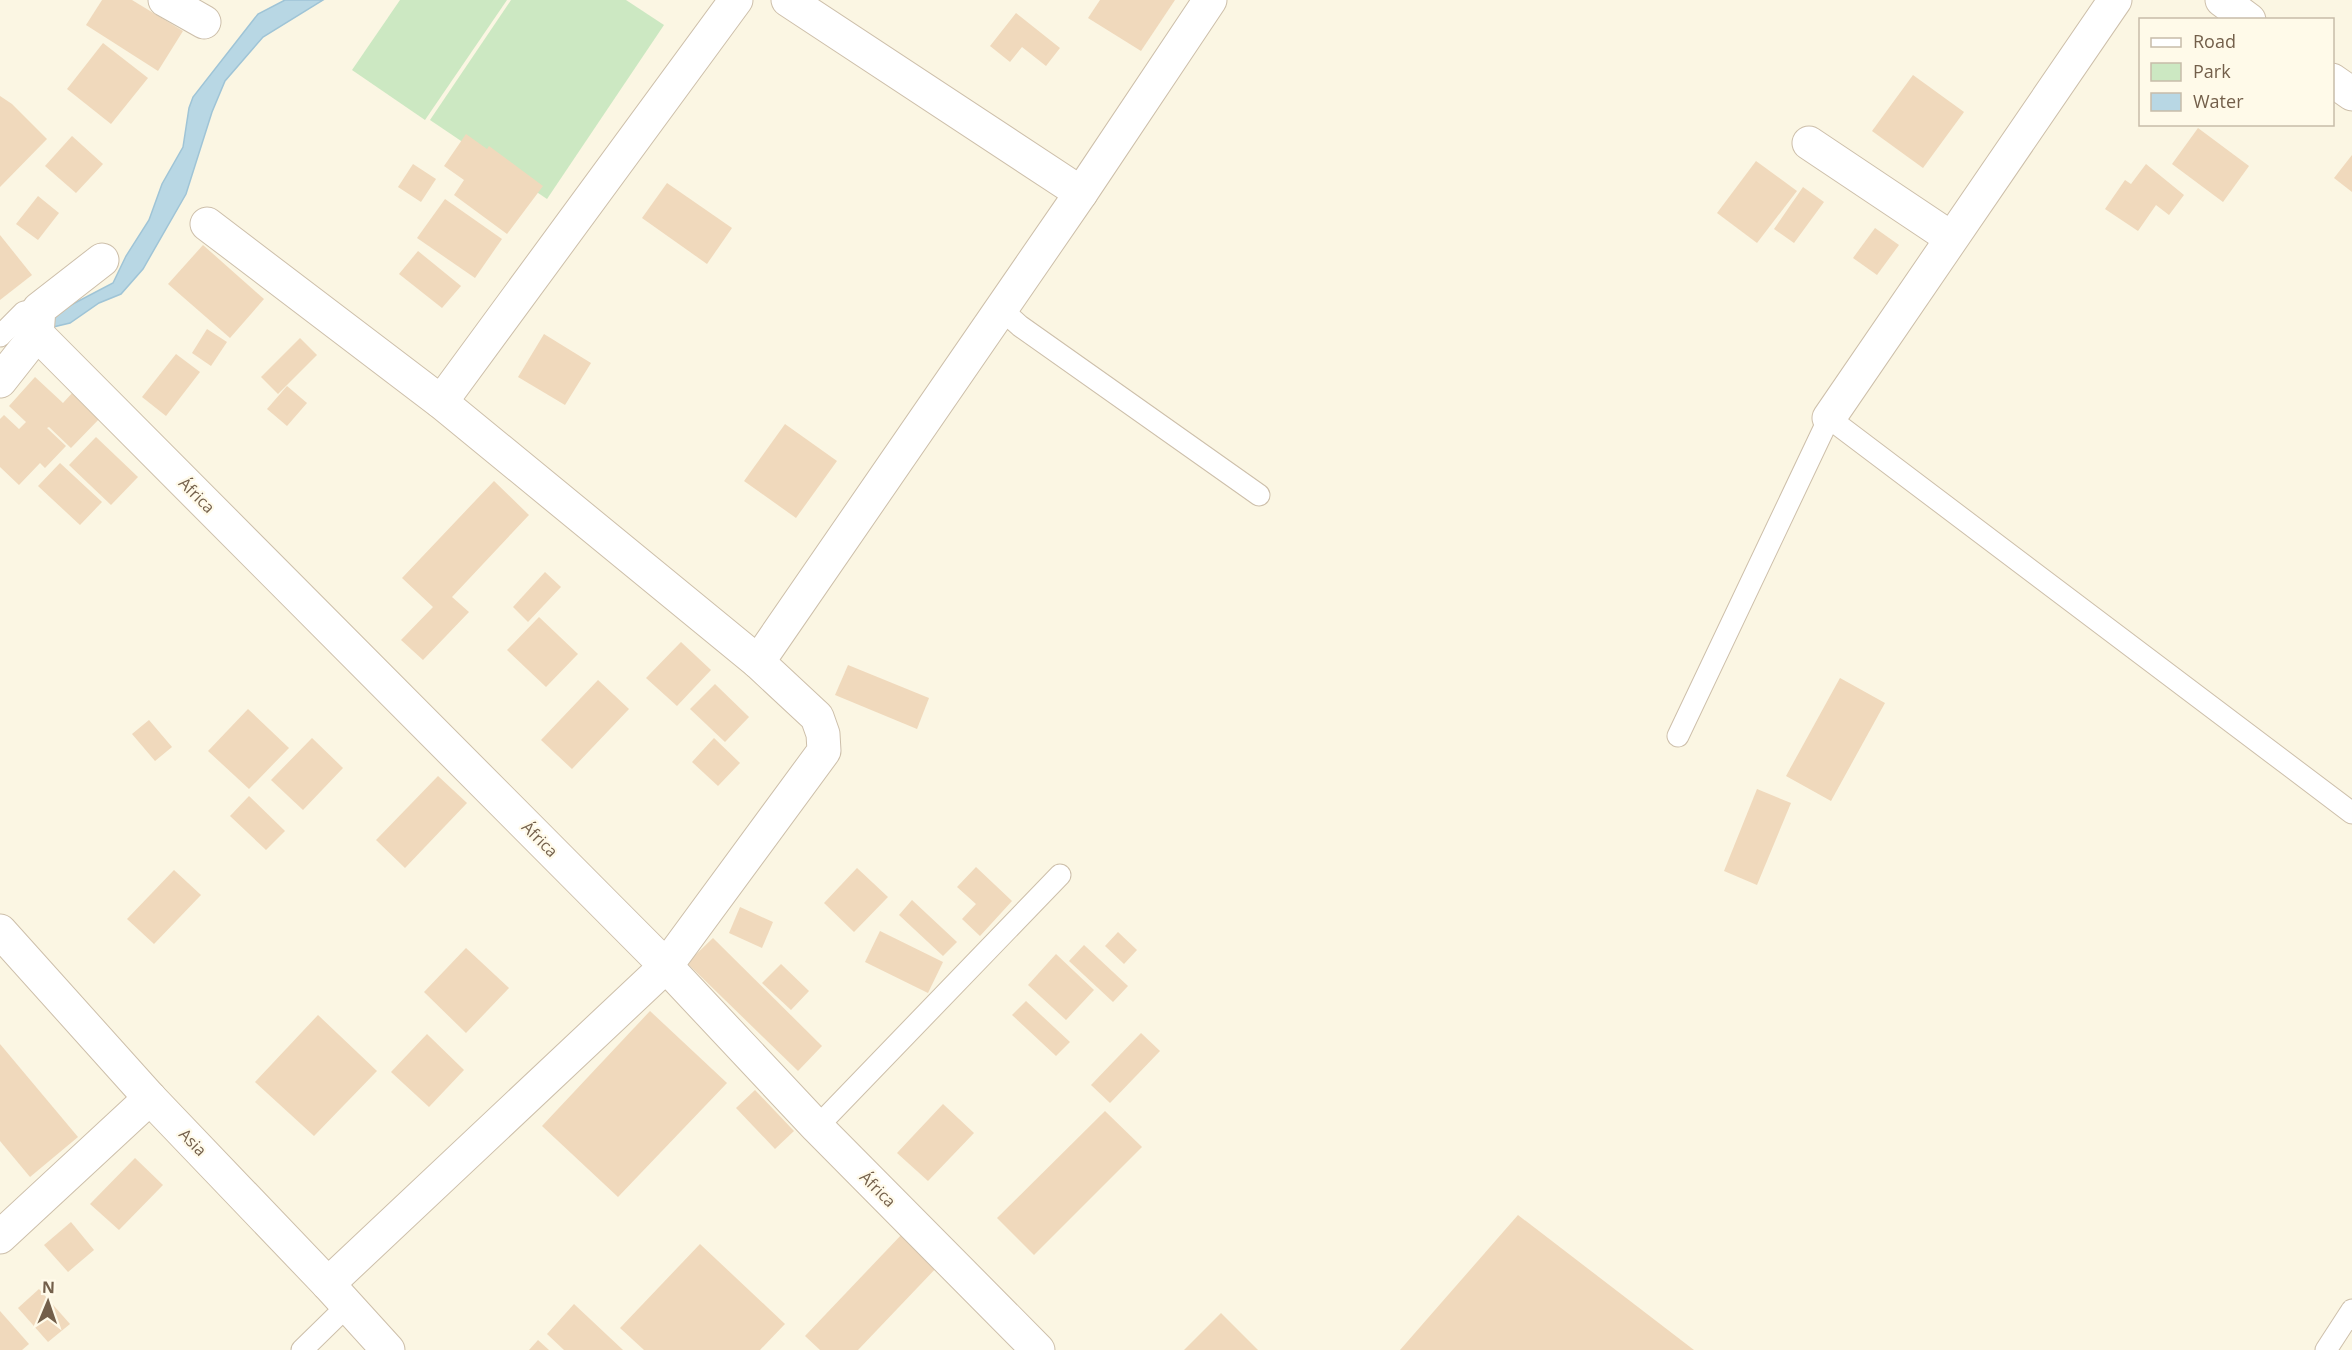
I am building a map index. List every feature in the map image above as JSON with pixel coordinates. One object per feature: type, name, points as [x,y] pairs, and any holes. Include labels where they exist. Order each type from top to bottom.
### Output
[{"type":"street","points":[[165,0],[204,22]]},
{"type":"street","points":[[441,402],[736,0]]},
{"type":"street","points":[[788,0],[1081,193]]},
{"type":"street","points":[[758,662],[1081,193],[1210,0]]},
{"type":"street","points":[[1829,418],[2115,0]]},
{"type":"street","points":[[2222,0],[2246,18]]},
{"type":"street","points":[[2334,81],[2352,94]]},
{"type":"street","points":[[1809,143],[1951,238]]},
{"type":"street","points":[[207,224],[441,402],[758,662],[817,717],[823,734],[824,751],[666,966],[337,1295]]},
{"type":"street","points":[[0,381],[38,322],[102,260]]},
{"type":"street","name":"África","points":[[38,322],[666,966],[817,1127],[1038,1350]]},
{"type":"street","name":"Asia","points":[[0,931],[150,1098],[388,1350]]},
{"type":"street","points":[[0,1237],[150,1098]]},
{"type":"lane","points":[[1001,309],[1020,326],[1259,495]]},
{"type":"lane","points":[[0,336],[24,312],[38,322]]},
{"type":"lane","points":[[1678,736],[1829,418],[2352,813]]},
{"type":"lane","points":[[817,1127],[1060,875]]},
{"type":"lane","points":[[302,1350],[337,1295]]},
{"type":"lane","points":[[2326,1350],[2352,1310]]},
{"type":"green space","points":[[400,0],[507,0],[425,120],[352,70]]},
{"type":"green space","points":[[511,0],[626,0],[664,25],[547,199],[430,120]]},
{"type":"water","points":[[285,0],[323,0],[263,37],[225,81],[212,112],[186,194],[143,269],[121,294],[99,303],[70,323],[53,327],[50,316],[113,283],[126,256],[149,220],[162,184],[183,147],[193,97],[258,14]]},
{"type":"building","points":[[102,0],[132,0],[183,31],[158,71],[86,25]]},
{"type":"building","points":[[1100,0],[1175,0],[1141,51],[1088,18]]},
{"type":"building","points":[[1016,13],[1060,48],[1046,66],[1022,47],[1010,62],[990,46]]},
{"type":"building","points":[[103,43],[148,78],[111,124],[67,89]]},
{"type":"building","points":[[1913,75],[1964,112],[1923,168],[1872,131]]},
{"type":"building","points":[[0,96],[12,104],[47,139],[0,187]]},
{"type":"building","points":[[2198,128],[2249,166],[2223,202],[2172,164]]},
{"type":"building","points":[[466,134],[487,149],[489,146],[543,186],[507,234],[454,195],[464,180],[444,166]]},
{"type":"building","points":[[72,136],[103,164],[76,193],[45,166]]},
{"type":"building","points":[[2352,155],[2352,192],[2334,178]]},
{"type":"building","points":[[1756,161],[1797,191],[1757,243],[1717,213]]},
{"type":"building","points":[[413,164],[436,179],[421,202],[398,187]]},
{"type":"building","points":[[2146,164],[2184,195],[2169,215],[2156,205],[2138,231],[2105,209],[2125,180],[2131,184]]},
{"type":"building","points":[[667,183],[732,228],[707,264],[642,218]]},
{"type":"building","points":[[1803,187],[1824,202],[1794,243],[1774,229]]},
{"type":"building","points":[[38,196],[59,213],[38,240],[16,224]]},
{"type":"building","points":[[445,199],[502,239],[475,278],[417,238]]},
{"type":"building","points":[[1875,228],[1899,245],[1877,275],[1853,258]]},
{"type":"building","points":[[0,235],[32,275],[0,300]]},
{"type":"building","points":[[203,245],[264,299],[230,338],[168,284]]},
{"type":"building","points":[[418,251],[461,286],[442,308],[399,274]]},
{"type":"building","points":[[207,329],[227,342],[211,366],[192,353]]},
{"type":"building","points":[[544,334],[591,363],[565,405],[518,377]]},
{"type":"building","points":[[300,338],[317,355],[278,394],[261,377]]},
{"type":"building","points":[[176,354],[200,372],[166,416],[142,397]]},
{"type":"building","points":[[35,377],[63,403],[74,391],[101,417],[71,448],[49,427],[47,428],[66,446],[45,468],[40,463],[19,485],[0,467],[0,419],[4,415],[19,429],[26,422],[9,406]]},
{"type":"building","points":[[287,386],[307,403],[287,426],[267,409]]},
{"type":"building","points":[[785,424],[837,461],[796,518],[744,481]]},
{"type":"building","points":[[96,437],[138,477],[111,505],[69,465]]},
{"type":"building","points":[[60,463],[102,502],[80,525],[38,486]]},
{"type":"building","points":[[494,481],[529,515],[452,597],[469,612],[423,660],[401,640],[433,607],[402,578]]},
{"type":"building","points":[[545,572],[561,587],[528,622],[513,607]]},
{"type":"building","points":[[539,617],[578,654],[546,687],[507,650]]},
{"type":"building","points":[[681,642],[711,670],[677,706],[646,678]]},
{"type":"building","points":[[848,665],[929,698],[917,729],[835,695]]},
{"type":"building","points":[[1840,678],[1885,703],[1831,801],[1786,776]]},
{"type":"building","points":[[598,680],[629,709],[572,769],[541,740]]},
{"type":"building","points":[[715,684],[749,717],[725,742],[690,709]]},
{"type":"building","points":[[248,709],[289,748],[249,789],[208,751]]},
{"type":"building","points":[[149,720],[172,747],[155,761],[132,734]]},
{"type":"building","points":[[312,738],[343,768],[303,810],[271,780]]},
{"type":"building","points":[[714,738],[740,763],[718,786],[692,762]]},
{"type":"building","points":[[438,776],[467,803],[405,868],[376,840]]},
{"type":"building","points":[[1757,789],[1791,803],[1757,885],[1724,871]]},
{"type":"building","points":[[249,796],[285,831],[266,850],[230,816]]},
{"type":"building","points":[[976,867],[1012,901],[980,936],[962,919],[976,904],[957,887]]},
{"type":"building","points":[[857,868],[888,897],[854,932],[824,903]]},
{"type":"building","points":[[174,870],[201,895],[154,944],[127,919]]},
{"type":"building","points":[[912,900],[957,942],[943,956],[899,915]]},
{"type":"building","points":[[740,907],[773,922],[762,948],[729,933]]},
{"type":"building","points":[[880,931],[943,962],[928,993],[865,962]]},
{"type":"building","points":[[1118,932],[1137,950],[1124,964],[1105,946]]},
{"type":"building","points":[[713,938],[822,1046],[798,1071],[687,963]]},
{"type":"building","points":[[1084,945],[1128,986],[1113,1002],[1069,961]]},
{"type":"building","points":[[466,948],[509,988],[466,1033],[424,992]]},
{"type":"building","points":[[1056,954],[1094,990],[1066,1020],[1028,985]]},
{"type":"building","points":[[781,964],[809,991],[791,1010],[762,983]]},
{"type":"building","points":[[1026,1001],[1070,1042],[1056,1056],[1012,1015]]},
{"type":"building","points":[[650,1011],[727,1083],[618,1197],[542,1126]]},
{"type":"building","points":[[318,1015],[377,1071],[314,1136],[255,1082]]},
{"type":"building","points":[[1141,1033],[1160,1051],[1110,1103],[1091,1085]]},
{"type":"building","points":[[427,1034],[464,1070],[429,1107],[391,1072]]},
{"type":"building","points":[[0,1044],[78,1137],[30,1177],[0,1141]]},
{"type":"building","points":[[755,1090],[794,1131],[775,1149],[736,1108]]},
{"type":"building","points":[[943,1104],[974,1133],[928,1181],[897,1153]]},
{"type":"building","points":[[1105,1111],[1142,1147],[1034,1255],[997,1218]]},
{"type":"building","points":[[135,1158],[163,1185],[119,1230],[90,1204]]},
{"type":"building","points":[[1518,1215],[1694,1350],[1400,1350]]},
{"type":"building","points":[[71,1222],[94,1250],[68,1272],[44,1245]]},
{"type":"building","points":[[904,1232],[939,1265],[858,1350],[820,1350],[805,1336]]},
{"type":"building","points":[[700,1244],[785,1324],[760,1350],[644,1350],[620,1328]]},
{"type":"building","points":[[39,1289],[70,1324],[48,1342],[18,1308]]},
{"type":"building","points":[[574,1304],[623,1350],[564,1350],[547,1334]]},
{"type":"building","points":[[0,1311],[29,1344],[22,1350],[0,1350]]},
{"type":"building","points":[[1221,1313],[1258,1350],[1184,1350]]},
{"type":"building","points":[[538,1340],[549,1350],[529,1350]]}]
